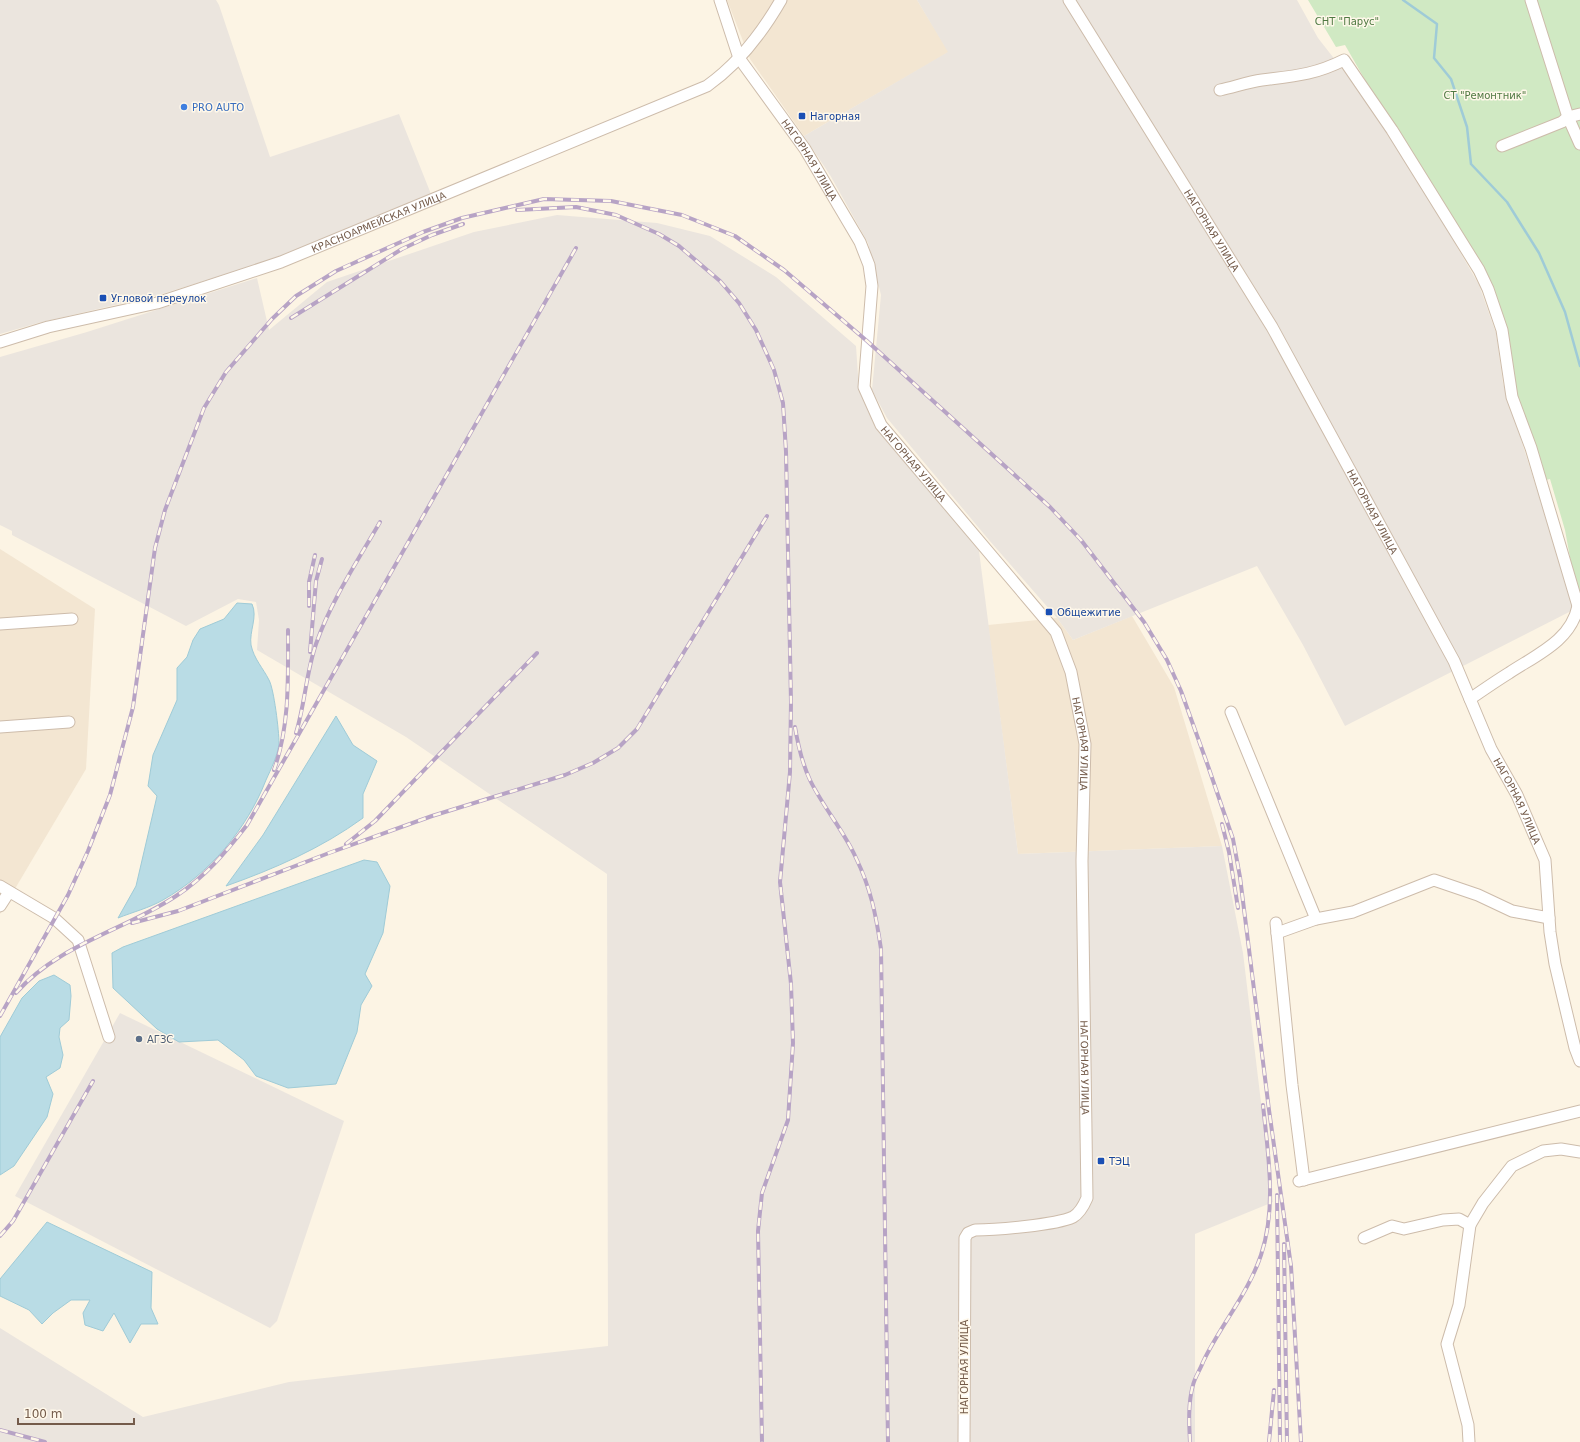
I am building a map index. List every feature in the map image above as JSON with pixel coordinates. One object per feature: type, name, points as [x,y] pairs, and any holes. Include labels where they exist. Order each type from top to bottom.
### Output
[{"type":"street","name":"НАГОРНАЯ УЛИЦА","points":[[720,0],[739,58],[806,149],[860,242],[869,265],[872,286],[864,387],[881,425],[1056,632],[1071,672],[1085,744],[1082,861],[1087,1198],[1083,1208],[1074,1216],[1059,1221],[975,1230],[968,1233],[965,1238],[964,1442]]},
{"type":"street","points":[[739,58],[781,0]]},
{"type":"street","name":"НАГОРНАЯ УЛИЦА","points":[[1070,0],[1272,327],[1454,661],[1491,749],[1517,795],[1546,860],[1549,918],[1556,964],[1575,1048],[1580,1061]]},
{"type":"street","points":[[1531,0],[1568,117],[1580,144]]},
{"type":"street","name":"КРАСНОАРМЕЙСКАЯ УЛИЦА","points":[[0,342],[48,327],[157,303],[281,262],[707,86],[724,74],[739,58]]},
{"type":"street","points":[[1220,90],[1261,80],[1298,76],[1323,70],[1344,60],[1396,137],[1479,270],[1488,289],[1502,330],[1512,397],[1531,448],[1579,606],[1571,627],[1546,650],[1470,699]]},
{"type":"street","points":[[1502,146],[1562,122],[1568,117],[1580,114]]},
{"type":"street","points":[[0,624],[72,619]]},
{"type":"street","points":[[1231,712],[1316,919]]},
{"type":"street","points":[[0,727],[69,722]]},
{"type":"street","points":[[1549,918],[1512,911],[1478,895],[1434,880],[1353,912],[1276,928],[1302,1180],[1580,1111]]},
{"type":"street","points":[[0,906],[5,889],[54,918],[78,940],[109,1037]]},
{"type":"street","points":[[1470,1442],[1468,1425],[1447,1344],[1460,1306],[1470,1225],[1483,1202],[1512,1166],[1543,1151],[1561,1149],[1580,1152]]},
{"type":"street","points":[[1364,1238],[1392,1226],[1404,1229],[1443,1220],[1459,1219],[1470,1225]]},
{"type":"shaded area","points":[[0,0],[216,0],[219,5],[270,157],[399,114],[431,194],[281,257],[162,294],[38,323],[0,334]]},
{"type":"shaded area","points":[[727,0],[917,0],[949,52],[804,136],[750,59]]},
{"type":"shaded area","points":[[917,0],[1297,0],[1318,38],[1390,130],[1479,285],[1496,333],[1503,383],[1575,609],[1345,726],[1303,645],[1257,566],[1073,640],[1057,618],[989,540],[887,418],[872,390],[881,295],[868,243],[830,175],[804,136],[948,52]]},
{"type":"shaded area","points":[[557,215],[657,223],[710,236],[776,277],[856,346],[859,390],[875,427],[906,464],[909,464],[979,551],[1018,854],[1222,846],[1243,953],[1273,1202],[1195,1234],[1195,1442],[0,1442],[0,1328],[143,1417],[289,1382],[608,1346],[607,874],[406,737],[257,650],[259,620],[256,602],[238,599],[186,626],[12,535],[12,531],[0,525],[0,357],[87,332],[257,278],[269,330],[327,282],[474,232]]},
{"type":"shaded area","points":[[0,549],[95,609],[86,769],[0,914]]},
{"type":"shaded area","points":[[1132,616],[1174,687],[1222,846],[1018,854],[988,625],[1057,618],[1073,640]]},
{"type":"shaded area","points":[[120,1013],[344,1121],[277,1321],[270,1328],[15,1196]]},
{"type":"green space","name":"СТ \"Ремонтник\"","points":[[1308,0],[1580,0],[1580,603],[1568,565],[1571,563],[1565,530],[1550,479],[1542,481],[1516,403],[1498,312],[1345,45],[1336,47]]},
{"type":"water","points":[[237,603],[252,604],[254,609],[251,645],[254,655],[271,685],[276,710],[279,743],[274,762],[258,798],[248,816],[225,849],[211,864],[180,889],[158,903],[118,918],[136,886],[157,796],[148,786],[153,755],[177,700],[177,668],[187,657],[193,640],[200,629],[224,619]]},
{"type":"water","points":[[336,716],[353,745],[377,761],[363,794],[363,818],[331,839],[297,857],[226,886],[263,835]]},
{"type":"water","points":[[364,860],[377,862],[390,886],[383,933],[365,974],[372,986],[361,1005],[357,1032],[336,1084],[288,1088],[256,1076],[244,1060],[218,1040],[179,1042],[157,1029],[113,988],[112,953],[123,947]]},
{"type":"water","points":[[54,975],[70,985],[71,996],[69,1020],[60,1028],[59,1037],[63,1055],[60,1068],[46,1077],[53,1094],[47,1117],[14,1166],[0,1175],[0,1037],[22,998],[39,981]]},
{"type":"water","points":[[47,1222],[152,1272],[151,1308],[158,1324],[141,1324],[130,1343],[114,1313],[103,1331],[85,1325],[83,1313],[90,1300],[71,1300],[53,1313],[42,1324],[29,1310],[0,1296],[0,1279]]},
{"type":"waterway","points":[[1403,0],[1437,24],[1434,58],[1451,79],[1467,127],[1471,164],[1507,202],[1539,253],[1565,312],[1580,366]]},
{"type":"railway","points":[[0,1016],[68,895],[88,851],[110,795],[133,707],[155,548],[165,510],[204,408],[226,372],[272,319],[296,296],[336,271],[423,232],[462,218],[544,199],[611,201],[682,215],[735,236],[784,270],[867,341],[1050,507],[1081,540],[1144,622],[1167,660],[1181,691],[1233,839],[1240,877],[1269,1110],[1291,1266],[1301,1442]]},
{"type":"railway","points":[[517,210],[576,207],[616,215],[659,234],[679,246],[720,281],[739,303],[756,330],[774,370],[783,403],[786,452],[791,702],[790,772],[780,882],[791,984],[793,1043],[788,1120],[762,1193],[758,1231],[762,1442]]},
{"type":"railway","points":[[291,318],[402,249],[432,235],[463,224]]},
{"type":"railway","points":[[16,993],[33,976],[52,962],[92,939],[156,908],[187,889],[214,864],[247,825],[576,248]]},
{"type":"railway","points":[[132,923],[178,911],[329,853],[432,816],[565,775],[593,763],[618,748],[637,729],[767,516]]},
{"type":"railway","points":[[296,733],[313,655],[322,628],[345,582],[380,522]]},
{"type":"railway","points":[[309,606],[309,582],[315,555]]},
{"type":"railway","points":[[310,652],[316,581],[322,559]]},
{"type":"railway","points":[[274,770],[283,736],[287,701],[288,630]]},
{"type":"railway","points":[[346,844],[375,821],[537,653]]},
{"type":"railway","points":[[795,727],[797,740],[810,780],[851,848],[866,881],[875,913],[881,949],[888,1442]]},
{"type":"railway","points":[[1222,824],[1229,852],[1238,908]]},
{"type":"railway","points":[[0,1236],[13,1221],[93,1081]]},
{"type":"railway","points":[[1190,1442],[1189,1420],[1191,1392],[1194,1382],[1217,1336],[1249,1283],[1261,1255],[1266,1237],[1269,1218],[1270,1180],[1263,1105]]},
{"type":"railway","points":[[1277,1195],[1280,1442]]},
{"type":"railway","points":[[1284,1244],[1287,1442]]},
{"type":"railway","points":[[1269,1442],[1274,1390]]},
{"type":"railway","points":[[0,1430],[45,1442]]},
{"type":"place","name":"PRO AUTO","points":[[184,107]]},
{"type":"place","name":"Нагорная","points":[[802,116]]},
{"type":"place","name":"Угловой переулок","points":[[103,298]]},
{"type":"place","name":"Общежитие","points":[[1049,612]]},
{"type":"place","name":"АГЗС","points":[[139,1039]]},
{"type":"place","name":"ТЭЦ","points":[[1101,1161]]},
{"type":"park label","name":"СНТ \"Парус\"","points":[[1347,21]]}]
